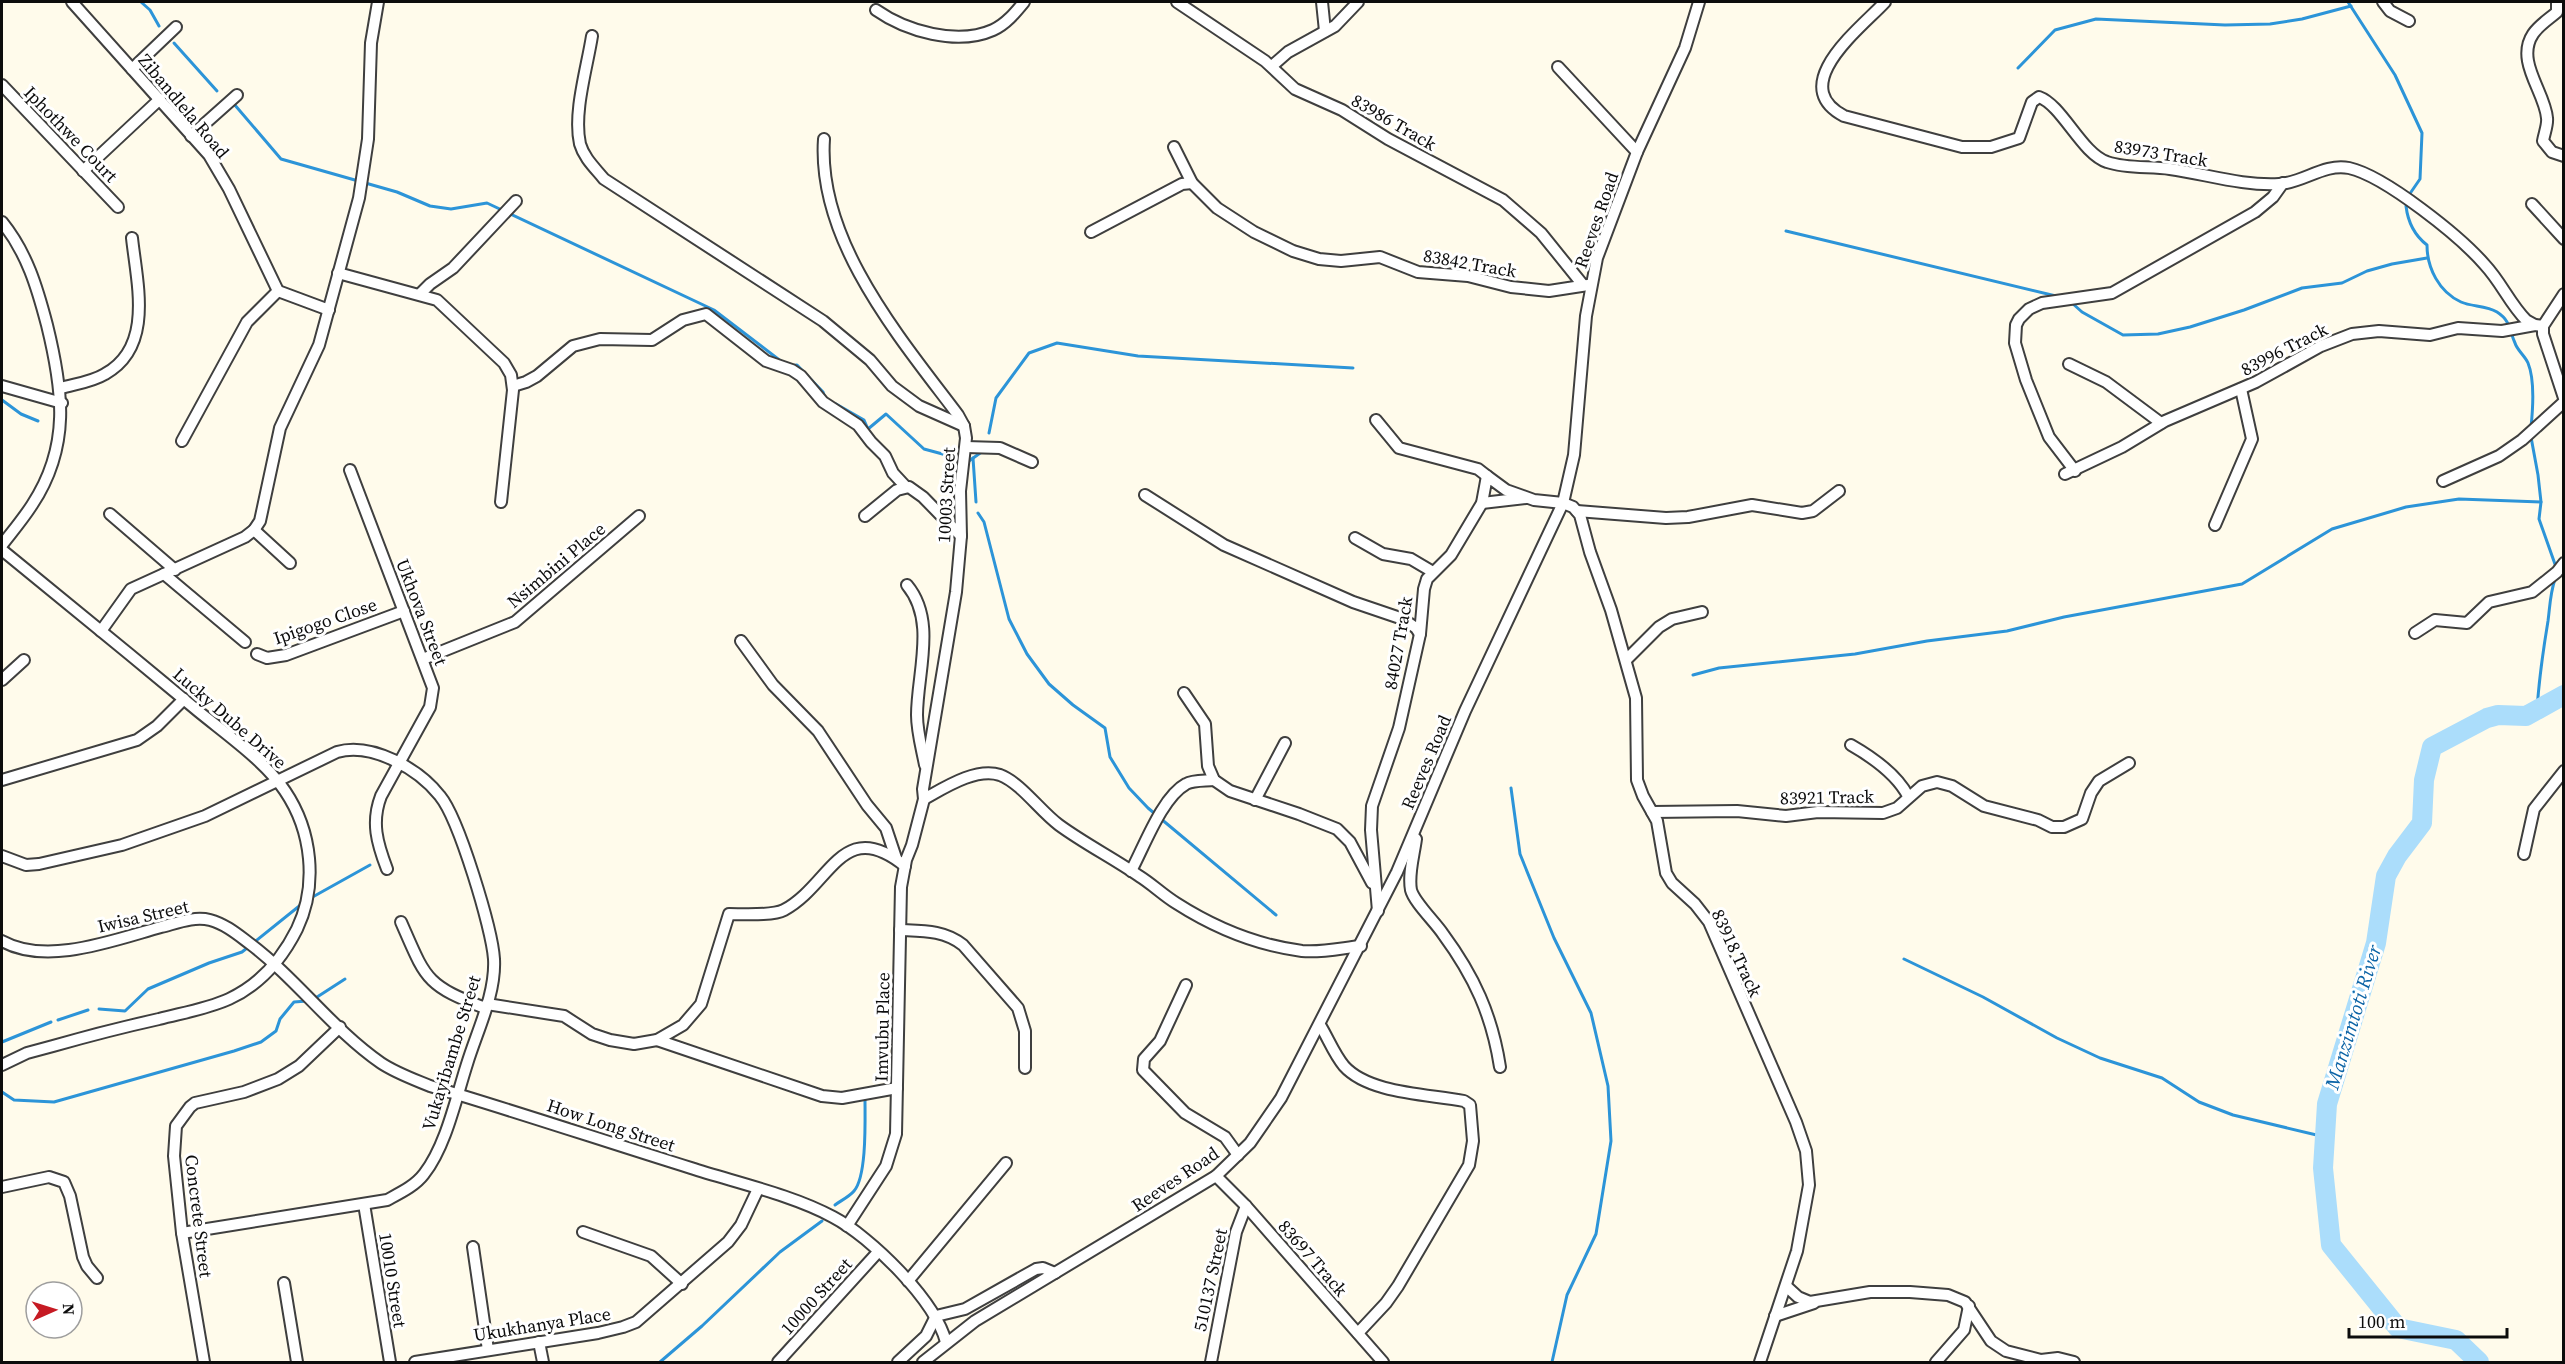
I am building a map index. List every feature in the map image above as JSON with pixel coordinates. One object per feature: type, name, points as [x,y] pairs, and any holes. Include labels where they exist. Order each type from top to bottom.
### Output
[{"type":"street","name":"Zibandlela Road","points":[[72,2],[160,99],[217,167],[278,291]]},
{"type":"street","points":[[101,631],[131,589],[224,548],[254,530],[262,515],[280,428],[311,364],[329,310],[364,176],[368,139],[371,43],[378,2]]},
{"type":"street","points":[[876,10],[892,21],[916,29],[971,36],[1003,24],[1024,2]]},
{"type":"street","name":"83986 Track","points":[[1177,2],[1272,66],[1295,89],[1342,110],[1388,139],[1503,200],[1541,233],[1587,285]]},
{"type":"street","points":[[1323,2],[1325,31]]},
{"type":"street","points":[[1272,66],[1288,52],[1335,26],[1358,2]]},
{"type":"street","name":"Reeves Road","points":[[928,1361],[946,1342],[975,1321],[1216,1176],[1257,1135],[1275,1107],[1378,912],[1465,711],[1563,503],[1576,443],[1587,285],[1637,152],[1685,48],[1699,2]]},
{"type":"street","name":"83973 Track","points":[[1885,2],[1852,33],[1828,66],[1823,82],[1823,96],[1828,105],[1844,116],[1962,147],[1989,147],[2019,138],[2033,100],[2040,97],[2097,158],[2105,162],[2170,169],[2224,179],[2283,183],[2320,171],[2344,167],[2354,170],[2383,184],[2426,213],[2472,251],[2490,270],[2520,314],[2539,326]]},
{"type":"street","points":[[2383,2],[2390,11],[2409,21]]},
{"type":"street","points":[[2557,2],[2557,12],[2534,32],[2530,39],[2528,52],[2531,76],[2541,96],[2548,121],[2543,141],[2552,152],[2564,156]]},
{"type":"street","points":[[132,69],[176,27]]},
{"type":"street","points":[[592,36],[580,106],[579,134],[584,152],[604,179],[823,321],[870,360],[892,386],[919,406],[964,426]]},
{"type":"street","points":[[1558,67],[1637,152]]},
{"type":"street","name":"Iphothwe Court","points":[[2,85],[118,207]]},
{"type":"street","points":[[191,136],[237,95]]},
{"type":"street","points":[[83,171],[160,99]]},
{"type":"street","name":"10003 Street","points":[[824,139],[825,184],[858,273],[872,297],[964,426],[966,447],[960,498],[961,536],[955,604],[926,773],[924,799],[918,817]]},
{"type":"street","name":"83842 Track","points":[[1174,147],[1192,183],[1217,208],[1270,241],[1309,256],[1341,261],[1380,257],[1418,272],[1467,276],[1521,289],[1564,290],[1587,285]]},
{"type":"street","points":[[1091,232],[1182,184],[1192,183]]},
{"type":"street","name":"83996 Track","points":[[2283,183],[2273,197],[2255,212],[2120,289],[2102,295],[2042,303],[2029,309],[2019,319],[2016,325],[2015,343],[2026,380],[2049,437],[2070,472],[2122,447],[2161,423],[2241,390],[2321,346],[2359,332],[2379,331],[2430,335],[2458,328],[2502,331],[2539,326]]},
{"type":"street","points":[[420,294],[453,268],[516,201]]},
{"type":"street","points":[[2532,204],[2564,239]]},
{"type":"street","points":[[2,222],[23,252],[32,270],[61,388],[62,403],[56,452],[44,485],[2,548]]},
{"type":"street","points":[[61,388],[104,375],[123,360],[133,344],[139,321],[132,238]]},
{"type":"street","points":[[338,273],[420,294],[444,305],[504,363],[511,375],[513,386],[501,502]]},
{"type":"street","points":[[183,441],[247,322],[278,291],[329,310]]},
{"type":"street","points":[[2443,481],[2499,456],[2522,440],[2564,400],[2539,326],[2564,294]]},
{"type":"street","points":[[513,386],[537,376],[573,346],[600,339],[652,340],[683,320],[706,314],[766,361],[801,376],[823,402],[858,425],[888,459],[893,473],[906,487]]},
{"type":"street","points":[[2069,364],[2106,382],[2161,423]]},
{"type":"street","points":[[2,386],[62,403]]},
{"type":"street","points":[[2215,525],[2252,439],[2241,390]]},
{"type":"street","points":[[1376,420],[1399,448],[1478,469],[1500,487],[1545,503],[1563,503],[1577,511],[1666,518],[1688,517],[1752,505],[1802,513],[1813,511],[1839,491]]},
{"type":"street","points":[[966,447],[1000,448],[1032,462]]},
{"type":"street","name":"Ukhova Street","points":[[350,470],[432,682],[432,702],[381,796],[376,810],[376,839],[387,869]]},
{"type":"street","name":"84027 Track","points":[[1378,912],[1370,822],[1372,806],[1399,728],[1420,634],[1424,589],[1427,579],[1451,555],[1482,503],[1487,476]]},
{"type":"street","points":[[866,516],[897,490],[906,487],[914,489],[923,497],[961,536]]},
{"type":"street","points":[[1146,495],[1224,545],[1353,602],[1403,619],[1416,628],[1420,634]]},
{"type":"street","points":[[1482,503],[1526,498]]},
{"type":"street","name":"83918 Track","points":[[1577,511],[1626,660],[1637,705],[1637,780],[1659,828],[1666,873],[1672,883],[1702,913],[1714,933],[1746,1012],[1796,1122],[1806,1151],[1809,1185],[1797,1251],[1760,1362]]},
{"type":"street","points":[[110,514],[175,570]]},
{"type":"street","name":"Nsimbini Place","points":[[423,659],[515,622],[639,516]]},
{"type":"street","points":[[254,530],[291,563]]},
{"type":"street","points":[[1355,538],[1383,554],[1412,559],[1433,572]]},
{"type":"street","name":"Lucky Dube Drive","points":[[2,548],[184,699],[277,780],[298,815],[307,845],[310,875],[299,925],[275,964],[259,980],[229,999],[27,1053],[2,1065]]},
{"type":"street","points":[[2415,633],[2434,620],[2467,623],[2489,602],[2532,592],[2558,572],[2564,563]]},
{"type":"street","points":[[164,574],[245,642]]},
{"type":"street","points":[[907,585],[918,600],[923,622],[917,714],[926,773]]},
{"type":"street","name":"Ipigogo Close","points":[[257,654],[267,658],[286,655],[404,611]]},
{"type":"street","points":[[1626,660],[1659,627],[1672,619],[1702,612]]},
{"type":"street","points":[[741,641],[773,685],[818,731],[852,784],[886,828],[900,862]]},
{"type":"street","points":[[2,680],[24,660]]},
{"type":"street","points":[[1184,693],[1205,724],[1208,766],[1214,780],[1230,791],[1323,822],[1344,835],[1368,873],[1375,891]]},
{"type":"street","points":[[2,780],[137,740],[157,726],[184,699]]},
{"type":"street","points":[[1255,800],[1285,743]]},
{"type":"street","points":[[1851,745],[1874,760],[1904,788],[1908,796]]},
{"type":"street","name":"Vukayibambe Street","points":[[2,856],[26,864],[39,864],[122,845],[205,816],[277,780],[346,750],[371,751],[400,764],[439,795],[452,815],[492,939],[494,970],[486,1006],[458,1094],[435,1156],[423,1175],[416,1183],[387,1200],[182,1233]]},
{"type":"street","name":"83921 Track","points":[[1653,812],[1737,811],[1786,816],[1818,812],[1883,813],[1897,808],[1908,796],[1926,784],[1943,783],[1953,786],[1984,806],[2060,828],[2082,819],[2093,787],[2102,777],[2129,763]]},
{"type":"street","points":[[2523,854],[2534,809],[2564,771]]},
{"type":"street","points":[[924,799],[974,776],[985,773],[1000,775],[1059,825],[1211,924],[1253,941],[1303,951],[1361,946]]},
{"type":"street","points":[[1131,871],[1157,816],[1179,789],[1191,782],[1214,780]]},
{"type":"street","name":"Imvubu Place","points":[[847,1226],[886,1166],[896,1134],[900,862],[912,845],[918,817]]},
{"type":"street","points":[[1416,827],[1412,892],[1444,935],[1480,993],[1492,1024],[1500,1067]]},
{"type":"street","points":[[401,922],[421,968],[444,991],[486,1006],[564,1016],[592,1034],[634,1044],[657,1040],[683,1025],[701,1004],[729,914],[783,911],[808,891],[841,855],[851,850],[879,849],[900,862]]},
{"type":"street","name":"Iwisa Street","points":[[4,943],[36,952],[62,950],[109,941],[183,921],[204,919],[225,926],[275,964]]},
{"type":"street","points":[[900,930],[939,932],[954,938],[963,945],[1018,1008],[1025,1030],[1025,1068]]},
{"type":"street","name":"How Long Street","points":[[275,964],[369,1053],[395,1071],[458,1094],[824,1212],[847,1226],[908,1281],[936,1316],[946,1342]]},
{"type":"street","points":[[1186,985],[1160,1041],[1144,1059],[1143,1070],[1185,1113],[1225,1137],[1238,1155]]},
{"type":"street","points":[[1320,1025],[1343,1065],[1357,1076],[1392,1090],[1464,1101],[1470,1105],[1473,1112],[1473,1140],[1466,1172],[1398,1286],[1386,1303],[1358,1333]]},
{"type":"street","name":"Concrete Street","points":[[204,1362],[182,1233],[174,1146],[176,1126],[195,1103],[244,1092],[278,1079],[299,1066],[340,1027]]},
{"type":"street","points":[[657,1040],[822,1096],[842,1098],[897,1088]]},
{"type":"street","points":[[908,1281],[1006,1163]]},
{"type":"street","name":"83697 Track","points":[[1216,1176],[1246,1206],[1383,1362]]},
{"type":"street","points":[[2,1187],[49,1177],[64,1182],[70,1196],[83,1257],[97,1278]]},
{"type":"street","name":"Ukukhanya Place","points":[[415,1362],[623,1327],[644,1317],[734,1234],[758,1189]]},
{"type":"street","name":"10010 Street","points":[[364,1204],[390,1362]]},
{"type":"street","name":"510137 Street","points":[[1211,1362],[1236,1232],[1246,1206]]},
{"type":"street","points":[[583,1233],[651,1256],[682,1284]]},
{"type":"street","points":[[473,1247],[488,1350]]},
{"type":"street","name":"10000 Street","points":[[778,1362],[878,1252]]},
{"type":"street","points":[[898,1362],[926,1336],[936,1316],[965,1308],[1036,1269],[1043,1268],[1055,1273]]},
{"type":"street","points":[[284,1283],[297,1362]]},
{"type":"street","points":[[1786,1286],[1802,1300],[1817,1302]]},
{"type":"street","points":[[1775,1316],[1817,1302],[1858,1293],[1910,1292],[1948,1295],[1963,1300],[1969,1306],[1986,1335],[2000,1348],[2041,1360],[2060,1358],[2074,1362]]},
{"type":"street","points":[[1936,1362],[1966,1326],[1969,1306]]},
{"type":"street","points":[[539,1342],[543,1362]]},
{"type":"waterway","points":[[141,2],[150,10],[159,26]]},
{"type":"waterway","points":[[2348,2],[2395,75],[2422,133],[2420,179],[2409,195]]},
{"type":"waterway","points":[[2018,68],[2055,30],[2096,19],[2225,25],[2270,24],[2302,19],[2351,6]]},
{"type":"waterway","points":[[174,43],[217,91]]},
{"type":"waterway","points":[[234,104],[281,159],[397,192],[430,206],[451,209],[487,203],[714,310],[782,362]]},
{"type":"waterway","points":[[2406,206],[2412,228],[2427,245],[2432,271],[2446,292],[2461,302],[2493,310],[2502,315],[2507,322],[2516,346],[2527,360],[2532,378],[2531,427]]},
{"type":"waterway","points":[[1786,231],[2056,296]]},
{"type":"waterway","points":[[2072,303],[2082,312],[2123,335],[2158,334],[2190,327],[2244,310],[2302,288],[2342,283],[2367,271],[2427,258]]},
{"type":"waterway","points":[[989,433],[996,398],[1029,353],[1057,343],[1138,356],[1353,368]]},
{"type":"waterway","points":[[790,366],[797,365],[823,392],[825,398]]},
{"type":"waterway","points":[[2,400],[21,414],[38,421]]},
{"type":"waterway","points":[[836,404],[864,420],[868,429],[886,414],[924,449],[961,459]]},
{"type":"waterway","points":[[2531,437],[2541,502],[2539,519],[2556,567]]},
{"type":"waterway","points":[[969,461],[983,451]]},
{"type":"waterway","points":[[973,458],[976,502]]},
{"type":"waterway","points":[[1693,675],[1719,668],[1855,654],[1927,641],[2007,631],[2064,617],[2242,584],[2332,529],[2406,507],[2459,499],[2541,502]]},
{"type":"waterway","points":[[978,513],[984,522],[1009,619],[1027,654],[1049,684],[1105,728],[1110,757],[1129,788],[1148,808],[1276,915]]},
{"type":"waterway","points":[[2537,710],[2555,579]]},
{"type":"waterway","name":"Manzimtoti River","points":[[2479,1362],[2456,1340],[2398,1328],[2331,1245],[2323,1168],[2327,1104],[2376,943],[2386,876],[2397,856],[2422,823],[2424,780],[2432,747],[2487,718],[2498,715],[2526,716],[2564,695]]},
{"type":"waterway","points":[[1511,788],[1520,854],[1554,938],[1591,1013],[1608,1086],[1611,1141],[1596,1234],[1567,1295],[1552,1362]]},
{"type":"waterway","points":[[309,899],[370,865]]},
{"type":"waterway","points":[[99,1009],[125,1011],[148,989],[209,963],[242,952],[303,903]]},
{"type":"waterway","points":[[1904,959],[2100,1058],[2162,1078],[2199,1102],[2233,1115],[2325,1137]]},
{"type":"waterway","points":[[314,999],[345,979]]},
{"type":"waterway","points":[[2,1092],[14,1100],[54,1102],[234,1051],[261,1042],[276,1031],[280,1019],[294,1002],[307,1001]]},
{"type":"waterway","points":[[58,1020],[88,1010]]},
{"type":"waterway","points":[[2,1042],[51,1022]]},
{"type":"waterway","points":[[835,1205],[854,1191],[858,1184],[863,1161],[865,1099]]},
{"type":"waterway","points":[[660,1362],[702,1326],[780,1252],[822,1221]]}]
